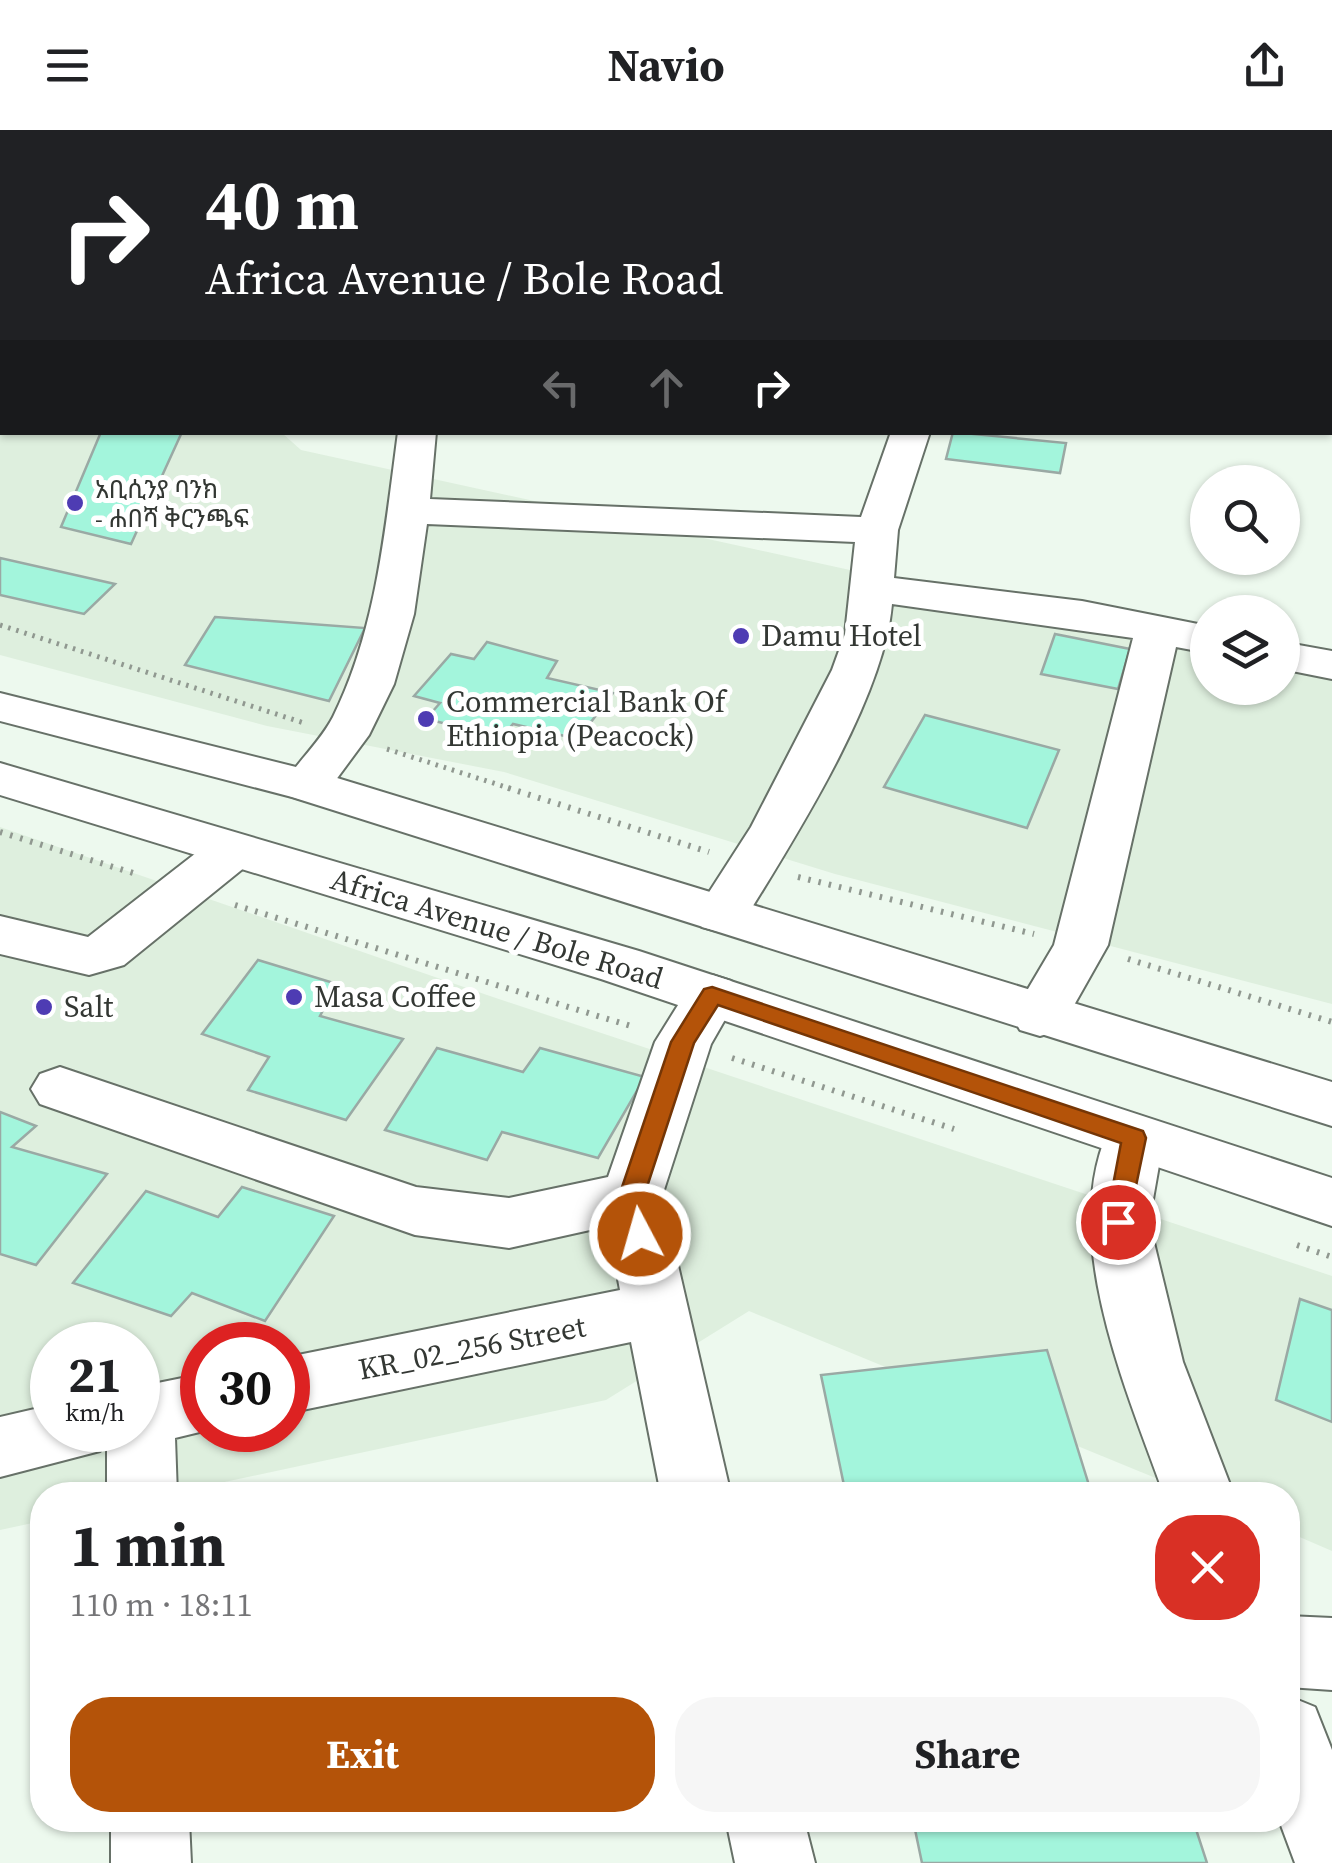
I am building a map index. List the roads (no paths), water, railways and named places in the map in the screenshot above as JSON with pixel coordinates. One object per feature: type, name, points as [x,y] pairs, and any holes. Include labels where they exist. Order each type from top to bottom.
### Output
[{"type":"street","points":[[307,786],[344,736],[377,666],[411,511],[417,435]]},
{"type":"street","points":[[721,914],[827,732],[856,670],[874,588],[877,530],[910,435]]},
{"type":"street","points":[[411,511],[877,530]]},
{"type":"street","points":[[874,588],[1036,608],[1190,636]]},
{"type":"street","points":[[1040,1016],[1082,945],[1158,630]]},
{"type":"street","points":[[1300,659],[1332,665]]},
{"type":"street","points":[[0,707],[307,786],[1332,1104]]},
{"type":"street","name":"Africa Avenue / Bole Road","points":[[5,787],[712,995],[1332,1202]]},
{"type":"street","points":[[0,935],[88,956],[105,952],[232,851]]},
{"type":"street","points":[[693,1482],[632,1196],[683,1042],[712,995]]},
{"type":"street","points":[[60,1089],[415,1211],[510,1223],[632,1196]]},
{"type":"street","points":[[1134,1138],[1118,1222],[1150,1362],[1194,1482]]},
{"type":"street","name":"KR_02_256 Street","points":[[310,1381],[657,1310]]},
{"type":"street","points":[[0,1447],[30,1440]]},
{"type":"street","points":[[145,1482],[151,1452]]},
{"type":"street","points":[[1300,1653],[1332,1654]]},
{"type":"street","points":[[1300,1768],[1332,1857]]},
{"type":"street","points":[[150,1832],[151,1863]]},
{"type":"street","points":[[769,1832],[776,1863]]},
{"type":"place","name":"አቢሲንያ ባንክ - ሐበሻ ቅርንጫፍ","points":[[75,503]]},
{"type":"place","name":"Damu Hotel","points":[[741,636]]},
{"type":"place","name":"Commercial Bank Of Ethiopia (Peacock)","points":[[426,719]]},
{"type":"place","name":"Masa Coffee","points":[[294,997]]},
{"type":"place","name":"Salt","points":[[44,1007]]}]
